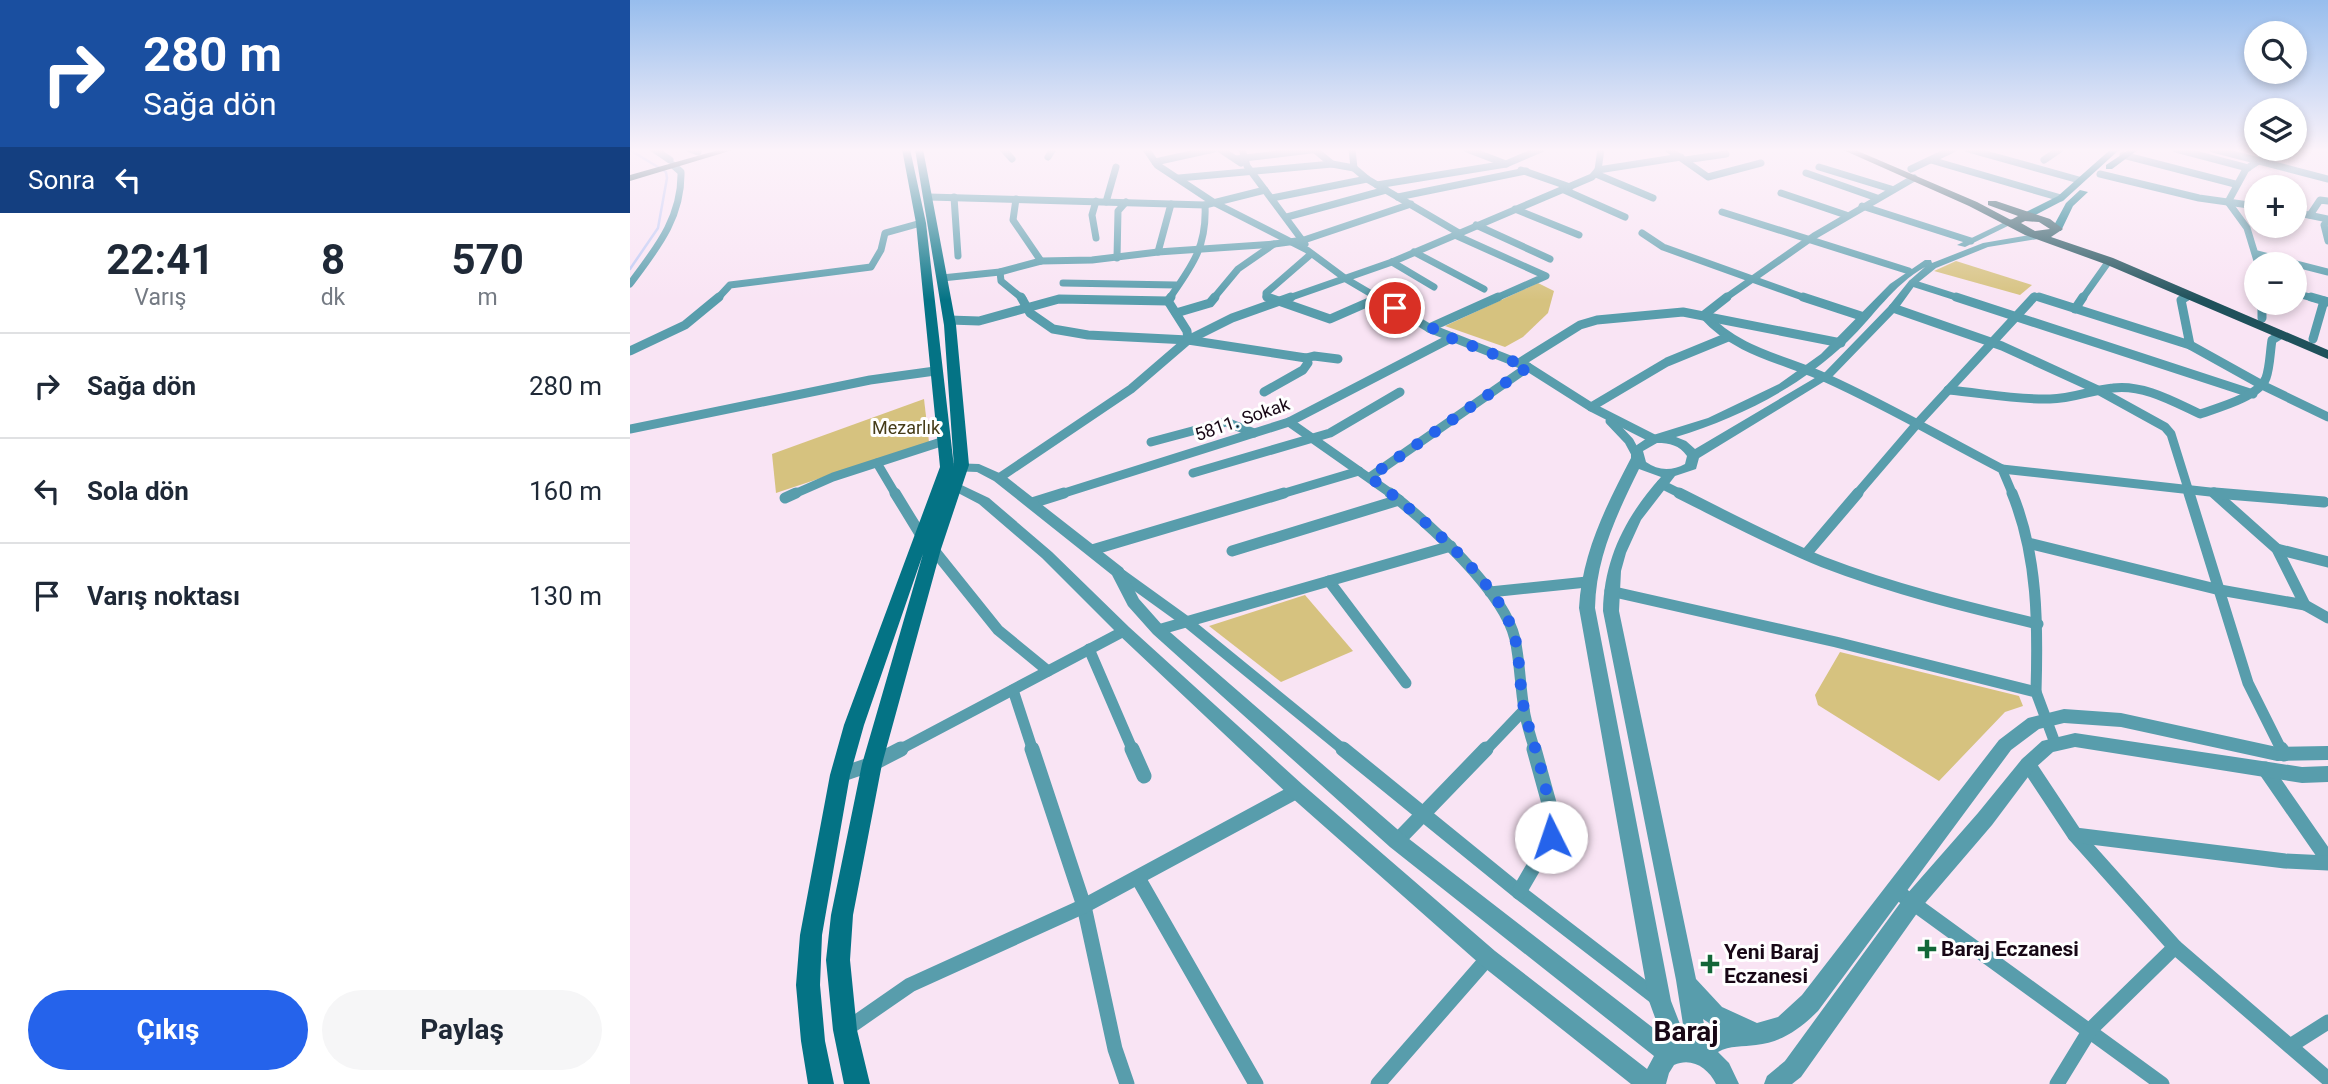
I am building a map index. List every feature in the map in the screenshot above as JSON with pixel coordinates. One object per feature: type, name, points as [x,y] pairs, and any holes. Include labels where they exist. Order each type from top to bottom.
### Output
[{"type":"main road","points":[[916,200],[921,223],[935,371],[951,475]]},
{"type":"main road","points":[[821,1084],[813,1041],[808,985],[811,934],[840,775],[854,725],[927,543],[951,475],[949,320],[929,200]]},
{"type":"main road","points":[[1973,200],[2328,345]]},
{"type":"main road","points":[[1973,200],[2328,355]]},
{"type":"main road","points":[[2020,220],[2058,200]]},
{"type":"main road","points":[[2048,231],[2074,200]]},
{"type":"main road","points":[[857,1084],[845,1030],[838,960],[842,915],[872,764],[927,543]]},
{"type":"street","points":[[630,284],[675,220],[679,200]]},
{"type":"street","points":[[954,200],[958,256]]},
{"type":"street","points":[[1016,200],[1013,220],[1041,261]]},
{"type":"street","points":[[1039,200],[1171,204],[1209,203],[1224,200]]},
{"type":"street","points":[[1205,200],[1309,252],[1346,279],[1429,328],[1524,365],[1591,407],[1614,425],[1636,456],[1654,471],[1806,555],[1963,606],[2038,624]]},
{"type":"street","points":[[1273,200],[1304,240],[1309,252]]},
{"type":"street","points":[[1287,218],[1352,200]]},
{"type":"street","points":[[1403,200],[1457,234],[1546,276],[1429,328]]},
{"type":"street","points":[[999,478],[1130,389],[1188,340],[1232,318],[1346,279],[1538,200]]},
{"type":"street","points":[[1590,200],[1625,217]]},
{"type":"street","points":[[1800,200],[1846,215]]},
{"type":"street","points":[[1704,315],[1808,239],[1874,200]]},
{"type":"street","points":[[2215,200],[2244,204]]},
{"type":"street","points":[[2310,215],[2320,200],[2328,201]]},
{"type":"street","points":[[1096,201],[1092,215],[1096,238]]},
{"type":"street","points":[[1117,258],[1118,211],[1126,202]]},
{"type":"street","points":[[2228,202],[2247,228],[2256,252]]},
{"type":"street","points":[[1168,301],[1198,258],[1209,203]]},
{"type":"street","points":[[1158,252],[1171,204]]},
{"type":"street","points":[[942,278],[1000,272],[1041,261],[1117,258],[1304,240],[1411,204]]},
{"type":"street","points":[[1861,206],[1971,241]]},
{"type":"street","points":[[1515,209],[1579,234]]},
{"type":"street","points":[[1722,212],[1808,239],[2017,318],[2253,394]]},
{"type":"street","points":[[2307,214],[2328,220],[2324,225],[2328,241]]},
{"type":"street","points":[[1686,1052],[1660,1001],[1587,608],[1587,582],[1600,538],[1640,444],[1719,420],[1784,388],[1840,342],[1910,277],[1971,241],[2020,220]]},
{"type":"street","points":[[630,351],[685,326],[712,306],[730,285],[871,267],[881,250],[885,233],[921,223]]},
{"type":"street","points":[[1476,225],[1550,259]]},
{"type":"street","points":[[1686,1052],[1686,980],[1611,611],[1613,567],[1622,542],[1636,518],[1666,479],[1691,466],[1693,456],[1824,377],[1893,308],[1910,277],[1935,264],[1986,245],[2048,231]]},
{"type":"street","points":[[1642,233],[1663,247],[1749,280],[1864,317]]},
{"type":"street","points":[[1176,313],[1210,303],[1238,269],[1274,244]]},
{"type":"street","points":[[1309,252],[1266,293],[1266,297],[1330,319],[1378,298]]},
{"type":"street","points":[[1414,252],[1484,289]]},
{"type":"street","points":[[1392,261],[1434,287]]},
{"type":"street","points":[[2076,309],[2109,261]]},
{"type":"street","points":[[2307,267],[2328,272]]},
{"type":"street","points":[[1000,272],[1001,281],[1024,300],[1030,313],[1053,329],[1088,335],[1188,340],[1306,358],[1314,356],[1338,359]]},
{"type":"street","points":[[1063,283],[1177,285]]},
{"type":"street","points":[[1806,555],[1916,425],[2035,296],[2190,345],[2262,385],[2328,417]]},
{"type":"street","points":[[2189,296],[2181,300],[2190,345]]},
{"type":"street","points":[[2307,296],[2326,301],[2313,339]]},
{"type":"street","points":[[949,320],[979,321],[1059,299],[1168,301]]},
{"type":"street","points":[[1168,301],[1187,331],[1188,340]]},
{"type":"street","points":[[1893,308],[1992,342],[2098,390],[2165,427],[2171,434],[2190,491],[2248,683],[2284,754]]},
{"type":"street","points":[[1370,477],[1580,325],[1597,320],[1683,312],[1786,334],[1840,342]]},
{"type":"street","points":[[1704,315],[1711,326],[1728,337],[1804,372],[1824,377],[2002,469],[2190,491],[2327,500]]},
{"type":"street","points":[[1948,390],[2057,400],[2078,398],[2098,390],[2126,387],[2142,390],[2200,414],[2253,394],[2266,380],[2272,340],[2280,335]]},
{"type":"street","points":[[1591,407],[1667,362],[1728,337]]},
{"type":"street","name":"5811. Sokak","points":[[1032,503],[1289,422],[1451,338]]},
{"type":"street","points":[[1264,393],[1306,368],[1306,358]]},
{"type":"street","points":[[630,429],[870,380],[935,371]]},
{"type":"street","points":[[1193,473],[1330,433],[1400,392]]},
{"type":"street","points":[[1591,407],[1658,439],[1678,442],[1693,456]]},
{"type":"street","points":[[1151,442],[1226,422],[1254,433]]},
{"type":"street","points":[[1289,422],[1370,477],[1451,546],[1490,592],[1510,624],[1515,639],[1524,710],[1552,814],[1551,837],[1519,892]]},
{"type":"street","points":[[785,498],[833,477],[944,441]]},
{"type":"street","points":[[877,463],[927,543],[998,630],[1048,671]]},
{"type":"street","points":[[951,475],[979,468],[999,478],[1118,572],[1187,622],[1519,892],[1660,1001]]},
{"type":"street","points":[[2002,469],[2025,526],[2038,624],[2036,692],[2055,743]]},
{"type":"street","points":[[1092,550],[1359,471]]},
{"type":"street","points":[[951,475],[1047,555],[1124,631],[1297,791],[1488,958],[1652,1084],[1661,1063],[1721,1036],[1777,1030],[1795,1018],[1810,1003],[2005,745],[2023,729],[2044,719],[2064,716],[2121,720],[2284,754],[2328,753]]},
{"type":"street","points":[[2213,492],[2277,549],[2305,605]]},
{"type":"street","points":[[1232,551],[1399,500]]},
{"type":"street","points":[[2028,543],[2220,590],[2305,605],[2328,618]]},
{"type":"street","points":[[1158,631],[1451,546]]},
{"type":"street","points":[[2277,549],[2328,562]]},
{"type":"street","points":[[1118,572],[1133,603],[1158,631],[1397,841],[1686,1052],[1719,1066],[1728,1084]]},
{"type":"street","points":[[1329,581],[1406,683]]},
{"type":"street","points":[[1490,592],[1587,582]]},
{"type":"street","points":[[1610,591],[1823,639],[2036,692]]},
{"type":"street","points":[[840,775],[872,764],[1124,631]]},
{"type":"street","points":[[1089,649],[1144,776]]},
{"type":"street","points":[[1013,690],[1084,906],[1115,1049],[1127,1084]]},
{"type":"street","points":[[1397,841],[1524,710]]},
{"type":"street","points":[[1775,1084],[1794,1077],[1913,902],[1985,819],[2028,764],[2048,746],[2075,740],[2302,775],[2328,774]]},
{"type":"street","points":[[2028,764],[2075,835],[2175,947],[2328,1079]]},
{"type":"street","points":[[2265,769],[2328,862]]},
{"type":"street","points":[[845,1030],[910,985],[1084,906],[1297,791]]},
{"type":"street","points":[[2075,835],[2285,861],[2328,862]]},
{"type":"street","points":[[1138,878],[1256,1084]]},
{"type":"street","points":[[1895,890],[2162,1084]]},
{"type":"street","points":[[2057,1084],[2090,1030],[2175,947]]},
{"type":"street","points":[[1378,1084],[1488,958]]},
{"type":"street","points":[[1686,980],[1701,1005],[1729,1025],[1763,1032]]},
{"type":"street","points":[[2290,1046],[2328,1022]]},
{"type":"green space","points":[[1956,261],[2032,285],[2020,295],[1934,271]]},
{"type":"green space","points":[[1538,283],[1554,291],[1548,313],[1523,337],[1505,347],[1445,326]]},
{"type":"green space","name":"Mezarlık","points":[[924,399],[929,442],[776,493],[772,454]]},
{"type":"green space","points":[[1305,595],[1353,651],[1281,682],[1209,626]]},
{"type":"green space","points":[[1840,652],[2019,696],[2023,706],[2005,712],[1939,781],[1818,705],[1815,695]]},
{"type":"waterway","points":[[630,269],[658,228],[663,200]]},
{"type":"place","name":"Baraj Eczanesi","points":[[1927,949]]},
{"type":"place","name":"Yeni Baraj Eczanesi","points":[[1710,964]]},
{"type":"district","name":"Baraj","points":[[1686,1031]]},
{"type":"route","points":[[1395,308],[1451,338],[1528,367],[1370,477],[1427,522],[1451,546],[1490,592],[1510,624],[1515,639],[1524,710],[1552,814],[1551,837]]}]
